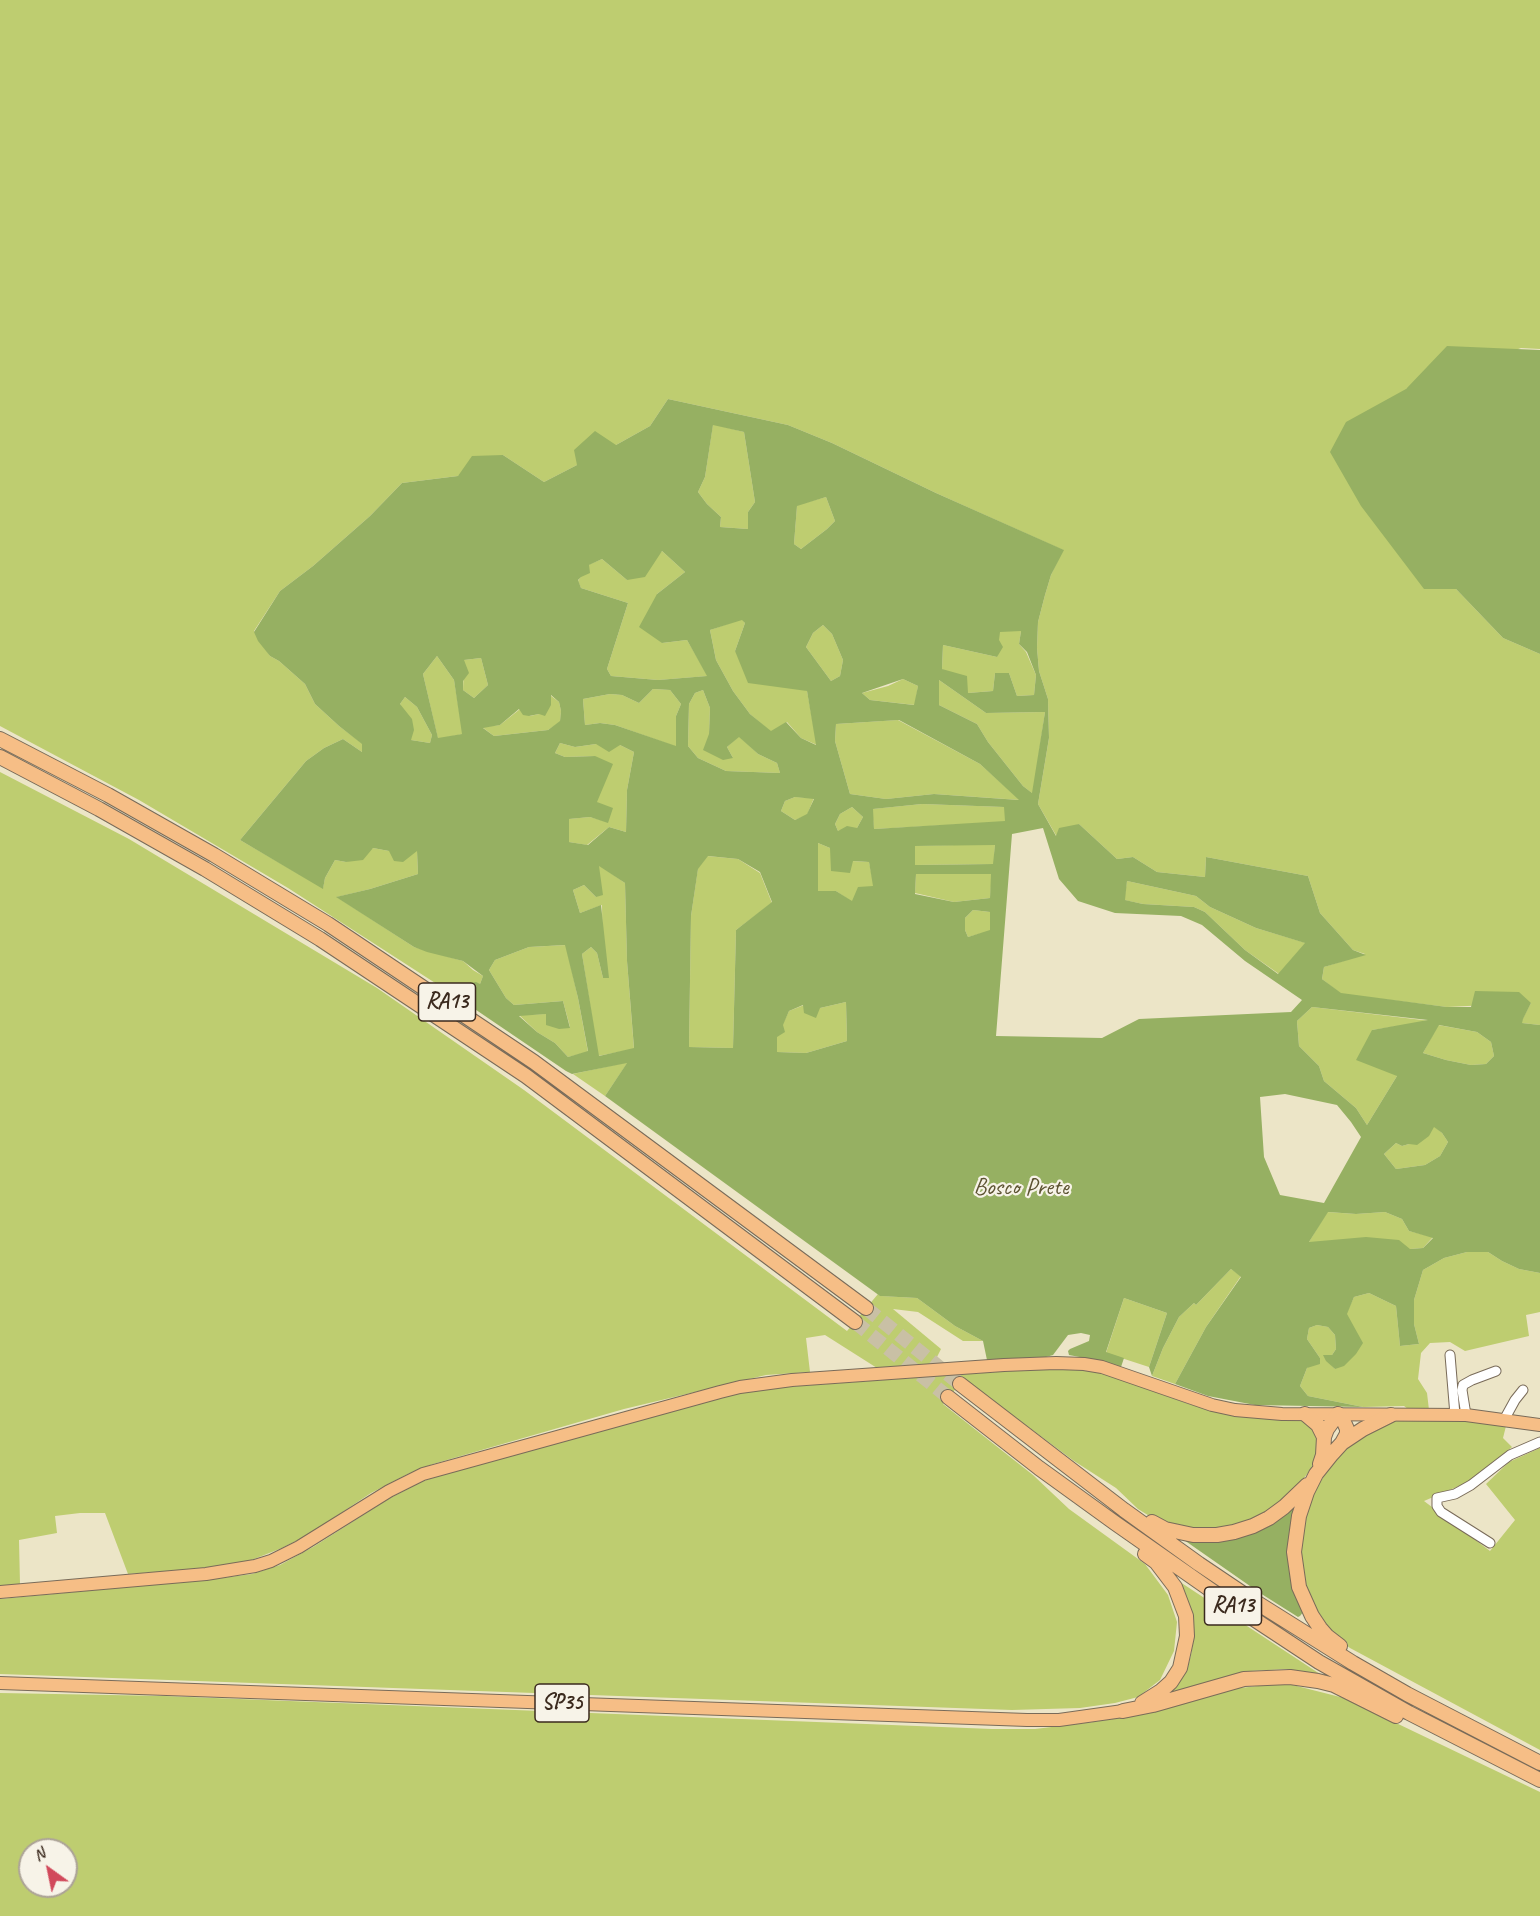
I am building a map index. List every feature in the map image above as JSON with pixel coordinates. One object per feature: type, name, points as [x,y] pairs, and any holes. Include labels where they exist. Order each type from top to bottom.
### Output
[{"type":"highway","name":"RA13","points":[[0,739],[108,795],[214,855],[356,942],[543,1068],[866,1308]]},
{"type":"highway","name":"RA13","points":[[0,757],[99,809],[205,869],[320,939],[526,1076],[855,1322]]},
{"type":"highway","name":"RA13","points":[[960,1384],[1048,1453],[1199,1564],[1301,1631],[1407,1694],[1540,1761]]},
{"type":"highway","name":"RA13","points":[[948,1397],[1039,1468],[1225,1600],[1319,1662],[1409,1713],[1537,1779]]},
{"type":"highway","points":[[1305,1414],[1318,1425],[1324,1437]]},
{"type":"highway","points":[[1048,1453],[1093,1480],[1158,1526],[1193,1535],[1217,1535],[1253,1526],[1284,1508],[1304,1489],[1316,1474],[1342,1443],[1347,1434],[1343,1420],[1338,1414],[1324,1437],[1323,1455],[1316,1474],[1303,1503],[1296,1530],[1294,1552],[1299,1587],[1312,1616],[1320,1628],[1335,1642],[1383,1674],[1540,1761]]},
{"type":"highway","points":[[1342,1443],[1374,1422],[1391,1415]]},
{"type":"highway","points":[[1039,1468],[1081,1506],[1156,1562],[1175,1587],[1183,1606],[1188,1626],[1187,1636],[1183,1657],[1176,1675],[1150,1699],[1123,1711]]},
{"type":"highway","points":[[1123,1711],[1244,1679],[1290,1677],[1318,1681],[1334,1685],[1456,1744],[1537,1779]]},
{"type":"main road","points":[[0,1592],[206,1574],[255,1566],[299,1547],[389,1491],[423,1474],[720,1392],[767,1382],[1004,1365],[1083,1364],[1112,1370],[1223,1408],[1259,1413],[1461,1415],[1540,1425]]},
{"type":"main road","name":"SP35","points":[[0,1683],[1027,1720],[1059,1720],[1123,1711]]},
{"type":"street","points":[[1450,1355],[1461,1415]]},
{"type":"street","points":[[1461,1415],[1463,1385],[1496,1371]]},
{"type":"street","points":[[1504,1420],[1523,1390]]},
{"type":"street","points":[[1490,1543],[1442,1512],[1437,1506],[1437,1498],[1455,1494],[1471,1485],[1510,1455],[1540,1442]]},
{"type":"green space","points":[[0,0],[1540,0],[1540,349],[1521,348],[1406,389],[1456,589],[1503,638],[1540,654],[1540,1025],[1522,1023],[1531,1003],[1447,1007],[1341,994],[1322,979],[1324,967],[1365,954],[1353,950],[1320,913],[1308,876],[1206,857],[1205,877],[1157,872],[1133,857],[1117,859],[1079,824],[1057,837],[1038,804],[1049,738],[1048,699],[1039,671],[1037,648],[1038,622],[1045,595],[1051,575],[1063,550],[832,443],[788,425],[668,399],[650,426],[544,482],[503,455],[458,476],[402,483],[370,516],[313,566],[280,591],[254,631],[270,656],[305,684],[315,704],[363,744],[362,752],[343,739],[324,748],[306,761],[240,840],[323,888],[325,878],[335,860],[346,862],[373,848],[389,851],[417,851],[418,874],[337,897],[414,947],[463,961],[483,976],[480,984],[470,983],[460,999],[288,888],[139,800],[0,726]]},
{"type":"green space","points":[[1447,346],[1540,350],[1540,654],[1503,638],[1456,589],[1424,589],[1361,506],[1330,452],[1346,422],[1406,389]]},
{"type":"green space","name":"Bosco Prete","points":[[668,399],[788,425],[1064,550],[1051,575],[1045,595],[1038,622],[1037,648],[1039,671],[1048,699],[1049,738],[1038,804],[1056,836],[1059,828],[1079,824],[1117,859],[1133,857],[1157,872],[1205,877],[1206,857],[1308,876],[1320,913],[1353,950],[1366,955],[1324,967],[1322,979],[1341,993],[1447,1007],[1471,1007],[1475,991],[1519,992],[1531,1003],[1522,1023],[1540,1025],[1540,1273],[1519,1269],[1488,1252],[1467,1252],[1444,1258],[1423,1270],[1414,1300],[1414,1324],[1419,1344],[1400,1346],[1396,1306],[1369,1293],[1354,1297],[1347,1314],[1363,1343],[1344,1366],[1335,1369],[1323,1355],[1332,1355],[1336,1349],[1335,1335],[1328,1327],[1317,1325],[1309,1328],[1307,1339],[1320,1358],[1320,1364],[1307,1368],[1300,1386],[1308,1396],[1363,1407],[1255,1405],[1208,1396],[1175,1384],[1206,1327],[1241,1277],[1231,1269],[1196,1305],[1194,1303],[1179,1317],[1152,1376],[1149,1367],[1167,1313],[1124,1298],[1106,1352],[1124,1358],[1121,1367],[1069,1355],[1070,1349],[1089,1341],[1090,1335],[1081,1333],[1068,1335],[1053,1355],[987,1360],[983,1341],[955,1326],[917,1298],[880,1296],[605,1096],[627,1063],[572,1074],[566,1071],[460,999],[470,983],[480,984],[483,976],[463,961],[414,947],[336,897],[418,874],[417,851],[403,862],[394,861],[389,851],[373,848],[363,860],[346,862],[335,860],[325,878],[323,889],[240,840],[306,761],[324,748],[343,739],[362,752],[362,744],[315,704],[305,684],[270,656],[258,641],[254,632],[280,591],[313,566],[370,516],[402,483],[458,476],[472,456],[503,455],[544,482],[577,465],[574,450],[595,431],[616,445],[650,426]],"holes":[[[713,425],[744,432],[755,502],[748,512],[748,529],[720,527],[721,517],[698,492],[705,477]],[[826,497],[835,521],[801,549],[794,544],[797,506]],[[662,551],[685,572],[657,594],[639,627],[662,643],[687,640],[707,676],[658,680],[611,676],[607,669],[628,603],[581,588],[578,580],[590,573],[589,565],[602,559],[627,580],[645,577]],[[742,620],[745,623],[735,651],[748,683],[807,691],[816,745],[801,738],[786,722],[771,731],[750,714],[733,691],[716,660],[710,630]],[[823,625],[832,634],[843,660],[840,676],[831,681],[806,647],[813,633]],[[1021,631],[1019,644],[1027,652],[1036,675],[1034,695],[1017,696],[1009,673],[995,673],[993,691],[968,693],[967,676],[942,669],[943,645],[997,657],[1003,647],[999,640],[1000,632]],[[437,656],[454,680],[462,734],[438,738],[423,674]],[[481,658],[488,685],[474,698],[463,690],[463,681],[469,673],[464,660]],[[903,679],[918,686],[914,705],[870,700],[862,693]],[[939,680],[986,713],[1045,712],[1032,793],[1023,786],[988,742],[977,724],[939,705]],[[653,689],[670,690],[681,704],[676,716],[676,746],[615,725],[600,723],[585,725],[583,699],[610,694],[622,695],[639,703]],[[703,690],[710,708],[709,734],[703,750],[723,760],[733,758],[727,747],[739,737],[758,754],[777,763],[780,773],[726,771],[698,758],[688,746],[689,704],[695,693]],[[551,695],[559,702],[560,721],[548,730],[494,736],[483,728],[500,725],[519,709],[523,715],[539,714],[545,716],[551,705]],[[405,697],[417,707],[432,735],[430,743],[411,740],[414,730],[412,719],[400,704]],[[899,720],[980,764],[1019,800],[934,794],[886,799],[850,794],[835,741],[836,724]],[[560,743],[575,747],[596,744],[609,752],[620,745],[634,752],[627,790],[626,832],[609,827],[588,845],[569,842],[569,819],[590,817],[608,823],[613,808],[597,802],[613,764],[595,756],[565,757],[555,753]],[[795,797],[814,799],[807,814],[795,820],[781,811],[785,801]],[[922,804],[1004,807],[1005,821],[874,829],[873,809]],[[852,807],[863,817],[857,828],[847,826],[838,831],[835,824],[840,814]],[[1043,828],[1059,879],[1078,901],[1115,913],[1181,916],[1202,925],[1245,961],[1302,1000],[1291,1012],[1139,1019],[1102,1038],[996,1036],[1012,834]],[[818,843],[830,848],[831,871],[850,873],[853,861],[869,862],[873,886],[858,887],[852,901],[836,891],[818,891]],[[995,845],[993,864],[915,865],[915,846]],[[708,856],[738,859],[760,872],[772,902],[736,930],[733,1048],[689,1047],[691,916],[698,869]],[[599,866],[625,883],[627,961],[634,1048],[599,1056],[582,954],[591,947],[597,953],[603,978],[609,978],[601,905],[580,913],[573,890],[584,885],[596,897],[603,895]],[[916,874],[991,874],[990,898],[954,902],[915,894]],[[1127,881],[1196,896],[1210,907],[1256,928],[1305,943],[1278,974],[1245,950],[1205,912],[1194,907],[1143,904],[1125,900]],[[973,910],[990,912],[990,930],[968,937],[965,930],[965,918]],[[565,945],[588,1051],[568,1057],[555,1043],[537,1032],[519,1016],[546,1014],[546,1025],[559,1029],[570,1028],[563,1001],[514,1005],[506,998],[489,970],[495,960],[529,947]],[[846,1002],[847,1041],[806,1053],[777,1052],[777,1037],[785,1032],[783,1025],[789,1011],[803,1005],[804,1013],[816,1018],[820,1008]],[[1312,1007],[1428,1020],[1372,1030],[1356,1060],[1397,1076],[1367,1125],[1356,1108],[1324,1081],[1319,1066],[1299,1046],[1297,1021]],[[1439,1025],[1477,1032],[1491,1042],[1494,1056],[1486,1064],[1471,1065],[1423,1053]],[[1285,1094],[1337,1105],[1361,1137],[1324,1203],[1280,1195],[1264,1157],[1260,1097]],[[1434,1127],[1448,1142],[1440,1156],[1425,1165],[1396,1169],[1384,1154],[1396,1143],[1402,1146],[1417,1145],[1429,1136]],[[1328,1212],[1356,1214],[1385,1212],[1402,1219],[1409,1231],[1433,1238],[1423,1248],[1410,1249],[1399,1240],[1366,1237],[1309,1242]]]},
{"type":"green space","points":[[713,424],[744,432],[755,502],[748,512],[748,529],[720,527],[721,517],[698,492],[705,477]]},
{"type":"green space","points":[[826,497],[835,521],[801,549],[794,544],[797,505]]},
{"type":"green space","points":[[662,551],[685,572],[657,594],[662,643],[687,640],[708,676],[658,680],[611,676],[607,669],[628,603],[581,588],[578,581],[588,565],[602,559],[627,580]]},
{"type":"green space","points":[[742,619],[745,623],[735,651],[807,691],[817,745],[801,738],[787,722],[771,732],[750,714],[733,691],[716,660],[710,630]]},
{"type":"green space","points":[[823,625],[832,634],[843,660],[840,676],[831,681],[806,647],[813,633]]},
{"type":"green space","points":[[999,631],[1021,631],[1019,644],[1026,652],[1036,675],[1034,695],[1017,696],[1009,673],[995,673],[993,691],[968,693],[942,669],[943,645],[997,657]]},
{"type":"green space","points":[[437,656],[454,680],[463,734],[438,739],[423,674]]},
{"type":"green space","points":[[481,658],[488,685],[474,698],[463,690],[464,660]]},
{"type":"green space","points":[[903,679],[918,686],[915,705],[870,700],[862,693],[888,686]]},
{"type":"green space","points":[[939,680],[986,713],[1045,712],[1033,794],[1023,786],[988,742],[977,724],[939,705]]},
{"type":"green space","points":[[653,689],[670,690],[681,704],[676,716],[677,747],[615,725],[600,723],[585,725],[583,699],[610,694],[622,695],[639,703]]},
{"type":"green space","points":[[703,690],[710,708],[709,734],[733,758],[727,747],[739,736],[758,754],[777,763],[780,773],[726,771],[698,758],[688,746],[689,704],[695,693]]},
{"type":"green space","points":[[550,695],[559,702],[561,711],[560,722],[548,730],[494,736],[482,727],[500,725],[520,709],[530,716],[539,714]]},
{"type":"green space","points":[[405,697],[417,707],[432,735],[430,743],[411,740],[400,704]]},
{"type":"green space","points":[[898,720],[980,764],[1020,800],[934,794],[886,799],[850,794],[835,741],[836,724]]},
{"type":"green space","points":[[560,743],[575,747],[596,744],[620,745],[634,752],[627,790],[626,832],[609,827],[587,845],[569,842],[568,819],[590,817],[608,822],[597,802],[595,756],[565,757],[555,753]]},
{"type":"green space","points":[[0,772],[129,839],[377,988],[524,1090],[847,1331],[878,1294],[917,1298],[955,1326],[983,1341],[963,1341],[918,1312],[893,1309],[941,1349],[930,1364],[877,1368],[825,1335],[806,1338],[810,1372],[766,1375],[624,1409],[433,1464],[371,1493],[308,1535],[282,1548],[249,1561],[214,1568],[128,1574],[105,1513],[55,1516],[57,1533],[19,1540],[20,1584],[0,1586]]},
{"type":"green space","points":[[795,797],[814,798],[807,815],[795,820],[781,811],[785,801]]},
{"type":"green space","points":[[922,804],[1005,807],[1005,822],[874,829],[872,809]]},
{"type":"green space","points":[[852,807],[863,817],[857,828],[838,831],[835,824],[840,814]]},
{"type":"green space","points":[[818,843],[852,861],[869,862],[874,886],[852,902],[836,891],[818,891]]},
{"type":"green space","points":[[995,844],[994,864],[915,865],[915,846]]},
{"type":"green space","points":[[707,856],[738,859],[760,873],[772,903],[736,930],[733,1048],[689,1047],[691,916],[698,868]]},
{"type":"green space","points":[[599,865],[625,883],[627,961],[634,1049],[598,1056],[582,954],[591,947],[597,953],[603,978],[602,905],[580,913],[573,890],[584,885],[596,897]]},
{"type":"green space","points":[[916,874],[992,874],[990,898],[954,902],[915,893]]},
{"type":"green space","points":[[1127,881],[1196,896],[1210,907],[1256,928],[1306,943],[1279,974],[1245,950],[1205,912],[1194,907],[1143,904],[1124,900]]},
{"type":"green space","points":[[973,910],[990,912],[990,931],[968,937],[965,930],[965,918]]},
{"type":"green space","points":[[566,945],[588,1052],[568,1057],[555,1043],[537,1032],[519,1015],[546,1014],[570,1027],[563,1001],[514,1005],[506,998],[489,970],[495,960],[529,947]]},
{"type":"green space","points":[[846,1002],[847,1041],[806,1053],[777,1052],[777,1036],[789,1011],[804,1005],[820,1008]]},
{"type":"green space","points":[[1312,1007],[1431,1021],[1372,1030],[1397,1076],[1367,1125],[1356,1108],[1324,1081],[1319,1066],[1299,1046],[1297,1021]]},
{"type":"green space","points":[[1438,1025],[1477,1032],[1491,1042],[1494,1056],[1486,1064],[1471,1065],[1423,1053]]},
{"type":"green space","points":[[628,1062],[605,1096],[573,1074]]},
{"type":"green space","points":[[1434,1126],[1448,1142],[1440,1156],[1425,1165],[1396,1169],[1384,1154],[1396,1143],[1402,1146],[1409,1144]]},
{"type":"green space","points":[[1327,1212],[1356,1214],[1385,1212],[1402,1219],[1409,1231],[1433,1237],[1423,1248],[1410,1249],[1309,1242]]},
{"type":"green space","points":[[1467,1252],[1488,1252],[1519,1269],[1540,1273],[1540,1312],[1526,1315],[1529,1336],[1465,1351],[1450,1342],[1430,1343],[1421,1353],[1418,1379],[1427,1393],[1429,1410],[1408,1409],[1404,1406],[1363,1407],[1308,1396],[1300,1386],[1307,1368],[1320,1358],[1307,1339],[1309,1328],[1317,1325],[1328,1327],[1335,1335],[1336,1349],[1332,1355],[1324,1356],[1335,1369],[1346,1314],[1354,1297],[1369,1293],[1396,1306],[1400,1346],[1419,1344],[1414,1324],[1414,1300],[1423,1270],[1444,1258]]},
{"type":"green space","points":[[1231,1269],[1241,1276],[1206,1327],[1175,1384],[1152,1376],[1179,1317],[1194,1303],[1196,1305]]},
{"type":"green space","points":[[1124,1298],[1167,1313],[1149,1367],[1106,1353]]},
{"type":"green space","points":[[1053,1368],[1094,1370],[1189,1404],[1223,1413],[1301,1420],[1312,1428],[1318,1440],[1316,1459],[1308,1473],[1270,1511],[1243,1523],[1214,1530],[1184,1529],[1151,1517],[1138,1509],[1116,1488],[1074,1461],[964,1379],[943,1404],[1033,1475],[1069,1509],[1145,1564],[1168,1595],[1177,1622],[1174,1651],[1160,1680],[1138,1697],[1080,1708],[1012,1710],[0,1674],[0,1599],[252,1574],[280,1565],[390,1498],[423,1481],[483,1462],[757,1389]]},
{"type":"green space","points":[[1454,1420],[1506,1426],[1503,1438],[1512,1447],[1473,1480],[1424,1501],[1490,1551],[1515,1520],[1486,1484],[1509,1462],[1540,1448],[1540,1750],[1350,1648],[1339,1640],[1321,1619],[1308,1596],[1299,1557],[1301,1533],[1314,1491],[1331,1466],[1360,1437],[1391,1421]]},
{"type":"green space","points":[[1295,1507],[1304,1611],[1298,1617],[1184,1540],[1199,1540]]},
{"type":"green space","points":[[1177,1580],[1323,1676],[1287,1669],[1250,1671],[1165,1695],[1178,1685],[1187,1670],[1194,1637],[1193,1622]]},
{"type":"green space","points":[[1285,1683],[1344,1698],[1540,1792],[1540,1916],[0,1916],[0,1693],[164,1696],[992,1729],[1035,1729],[1125,1717],[1231,1689]]},
{"type":"tunnel","points":[[866,1308],[960,1384]]},
{"type":"tunnel","points":[[855,1322],[948,1397]]}]
